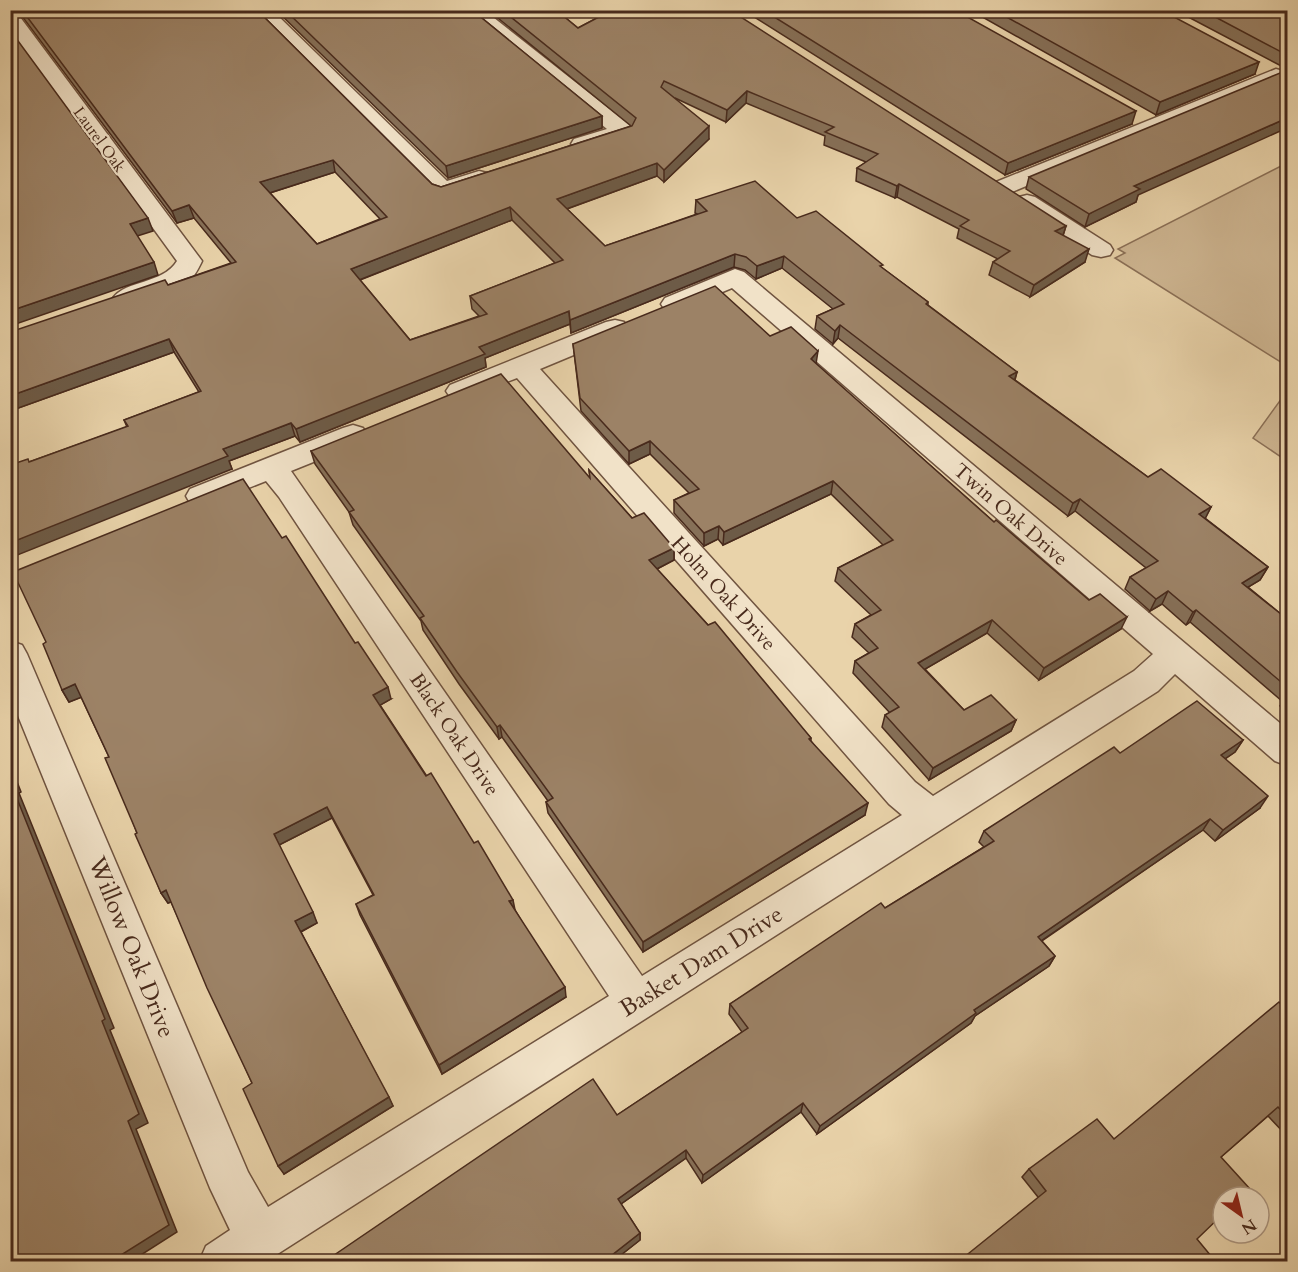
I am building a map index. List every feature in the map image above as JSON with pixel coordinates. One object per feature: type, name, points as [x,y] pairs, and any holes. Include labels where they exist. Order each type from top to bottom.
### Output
[{"type":"street","points":[[260,10],[443,190],[499,172]]},
{"type":"street","points":[[471,10],[623,130],[567,149]]},
{"type":"street","name":"Laurel Oak","points":[[10,17],[190,261],[182,274],[172,280],[108,304]]},
{"type":"street","points":[[1255,64],[1282,78]]},
{"type":"street","points":[[1004,187],[1153,124],[1282,78]]},
{"type":"street","points":[[1132,113],[1153,124]]},
{"type":"street","points":[[984,174],[1101,250]]},
{"type":"street","name":"Twin Oak Drive","points":[[522,366],[735,277],[1287,751]]},
{"type":"street","points":[[435,401],[522,366]]},
{"type":"street","name":"Holm Oak Drive","points":[[522,366],[902,793],[931,816]]},
{"type":"street","points":[[174,508],[381,424]]},
{"type":"street","name":"Black Oak Drive","points":[[272,468],[290,490],[636,1002]]},
{"type":"street","name":"Willow Oak Drive","points":[[10,654],[232,1188],[260,1238]]},
{"type":"street","name":"Basket Dam Drive","points":[[222,1262],[1146,681],[1175,654]]},
{"type":"shaded area","points":[[1287,163],[1287,366],[1115,258],[1125,253],[1118,249]]},
{"type":"shaded area","points":[[1287,391],[1287,461],[1253,438]]},
{"type":"building","points":[[22,10],[257,10],[432,184],[441,187],[632,126],[636,118],[502,10],[556,10],[578,28],[612,10],[730,10],[1066,226],[1055,231],[1089,249],[1034,285],[993,262],[1010,251],[960,226],[969,220],[899,184],[897,186],[857,168],[878,154],[825,132],[834,127],[747,91],[727,110],[664,81],[661,87],[709,126],[664,170],[657,163],[557,199],[605,246],[707,211],[696,200],[755,181],[797,218],[816,211],[883,265],[880,266],[928,302],[926,304],[1017,372],[1009,376],[1148,477],[1161,469],[1211,507],[1199,514],[1268,567],[1242,583],[1287,619],[1287,687],[1196,610],[1193,612],[1168,591],[1156,599],[1130,577],[1158,561],[1080,499],[1073,503],[840,325],[835,331],[817,316],[844,304],[784,256],[757,266],[746,257],[735,254],[570,320],[569,311],[479,347],[485,354],[296,429],[291,423],[223,449],[228,456],[10,543],[10,465],[28,459],[29,462],[128,426],[124,420],[201,391],[169,339],[10,396],[10,332],[165,280],[168,285],[236,262],[189,205],[172,211]],"holes":[[[333,160],[387,217],[317,244],[260,182]],[[510,207],[563,260],[470,296],[487,314],[410,340],[351,269]]]},
{"type":"building","points":[[285,10],[472,10],[602,116],[446,166]]},
{"type":"building","points":[[763,10],[955,10],[1136,111],[1008,163]]},
{"type":"building","points":[[994,10],[1161,10],[1259,62],[1160,102]]},
{"type":"building","points":[[1202,10],[1287,10],[1287,55]]},
{"type":"building","points":[[10,30],[148,218],[130,224],[154,262],[10,311]]},
{"type":"building","points":[[1280,73],[1287,75],[1287,118],[1134,186],[1140,189],[1089,214],[1029,177]]},
{"type":"building","points":[[715,286],[770,336],[791,327],[818,351],[811,359],[994,522],[996,520],[1089,600],[1100,594],[1127,617],[1044,668],[992,620],[918,663],[964,710],[991,695],[1016,720],[933,768],[885,715],[899,707],[855,661],[878,648],[855,624],[881,610],[838,568],[893,540],[833,481],[724,532],[719,526],[704,533],[674,500],[699,489],[650,441],[629,451],[580,398],[573,344]]},
{"type":"building","points":[[501,374],[590,478],[589,470],[632,518],[644,513],[674,548],[649,560],[708,625],[715,622],[811,738],[809,739],[868,803],[643,942],[546,802],[553,798],[500,725],[497,727],[457,672],[420,618],[424,616],[349,512],[354,510],[311,451]]},
{"type":"building","points":[[243,479],[282,538],[286,536],[355,643],[358,642],[388,687],[373,695],[426,776],[431,773],[474,843],[478,841],[513,900],[509,901],[565,987],[439,1065],[356,904],[374,895],[327,807],[274,834],[313,912],[295,921],[389,1097],[278,1166],[243,1089],[252,1083],[207,988],[166,890],[161,893],[135,834],[137,833],[105,758],[109,757],[75,684],[62,690],[43,644],[46,642],[13,572]]},
{"type":"building","points":[[1197,701],[1243,740],[1221,755],[1268,796],[1223,830],[1210,819],[1038,937],[1055,956],[974,1010],[976,1013],[820,1126],[803,1103],[703,1175],[686,1150],[618,1199],[640,1233],[603,1262],[599,1262],[597,1257],[591,1262],[324,1262],[593,1079],[617,1115],[748,1028],[730,1004],[881,903],[885,908],[994,841],[984,831],[1114,747],[1120,753]]},
{"type":"building","points":[[10,781],[105,1019],[102,1021],[139,1114],[128,1121],[169,1225],[110,1262],[13,1262],[10,1254]]},
{"type":"building","points":[[1279,1002],[1287,1010],[1287,1117],[1278,1107],[1221,1157],[1246,1185],[1211,1185],[1211,1226],[1197,1239],[1216,1262],[958,1262],[1046,1191],[1029,1169],[1097,1119],[1114,1139]]}]
